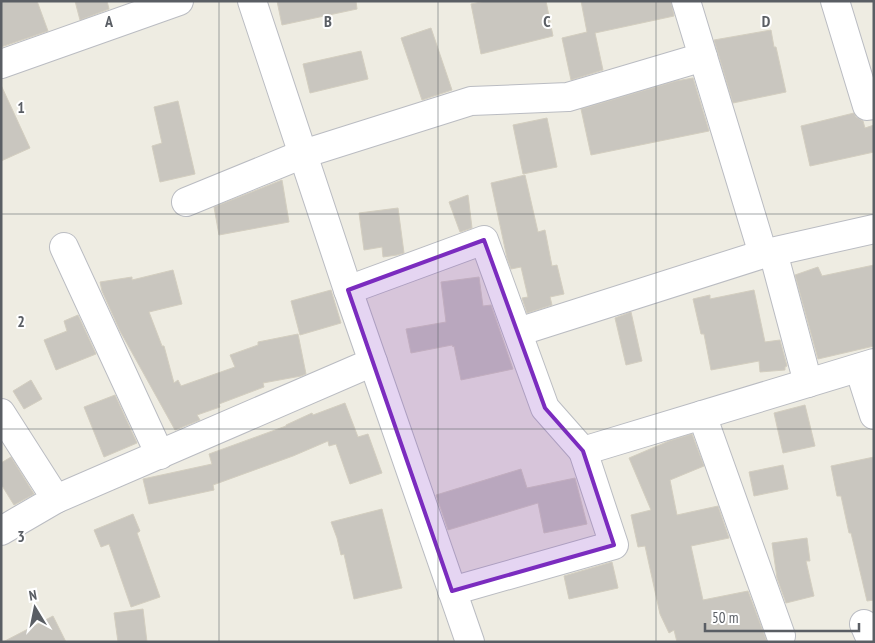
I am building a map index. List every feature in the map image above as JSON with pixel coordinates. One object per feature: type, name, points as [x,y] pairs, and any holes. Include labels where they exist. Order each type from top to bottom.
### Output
[{"type":"street","points":[[1,64],[178,1]]},
{"type":"street","points":[[252,1],[372,362],[470,642]]},
{"type":"street","points":[[686,1],[768,253],[808,384]]},
{"type":"street","points":[[834,1],[867,106],[874,105]]},
{"type":"street","points":[[186,202],[303,154],[471,102],[568,97],[703,57]]},
{"type":"street","points":[[518,332],[768,253],[874,229]]},
{"type":"street","points":[[348,290],[484,240],[545,408],[583,451],[614,545],[452,590]]},
{"type":"street","points":[[64,247],[160,455]]},
{"type":"street","points":[[1,531],[56,499],[372,362]]},
{"type":"street","points":[[583,451],[866,366],[874,415]]},
{"type":"street","points":[[1,413],[56,499]]},
{"type":"street","points":[[702,415],[781,636]]},
{"type":"highlighted area","points":[[484,240],[545,408],[583,451],[614,545],[452,591],[348,290]]},
{"type":"building","points":[[1,1],[37,1],[48,31],[1,47]]},
{"type":"building","points":[[75,1],[107,1],[109,9],[80,20]]},
{"type":"building","points":[[277,1],[356,1],[357,9],[282,25]]},
{"type":"building","points":[[486,1],[546,1],[553,36],[481,54],[471,4]]},
{"type":"building","points":[[581,1],[671,1],[674,16],[595,33],[603,70],[571,80],[562,38],[587,32]]},
{"type":"building","points":[[431,28],[452,90],[422,100],[401,38]]},
{"type":"building","points":[[771,30],[786,92],[733,103],[714,40]]},
{"type":"building","points":[[361,51],[368,79],[310,93],[303,64]]},
{"type":"building","points":[[693,78],[709,131],[591,155],[581,109],[676,81]]},
{"type":"building","points":[[1,85],[30,148],[1,161]]},
{"type":"building","points":[[178,101],[195,174],[160,182],[152,146],[162,143],[154,107]]},
{"type":"building","points":[[854,113],[856,117],[863,121],[865,128],[874,125],[874,152],[810,166],[801,126]]},
{"type":"building","points":[[547,118],[557,167],[523,174],[513,125]]},
{"type":"building","points":[[525,175],[538,232],[545,230],[552,266],[557,265],[564,294],[550,297],[552,305],[527,313],[522,298],[528,297],[521,267],[511,269],[507,258],[491,183]]},
{"type":"building","points":[[282,180],[289,222],[219,235],[214,207]]},
{"type":"building","points":[[468,195],[472,228],[460,232],[449,202]]},
{"type":"building","points":[[398,208],[404,253],[383,257],[382,247],[364,250],[359,213]]},
{"type":"building","points":[[874,265],[874,346],[818,359],[795,275],[818,267],[822,276]]},
{"type":"building","points":[[173,270],[182,304],[149,312],[162,346],[164,346],[174,383],[178,380],[181,386],[235,367],[230,355],[258,345],[258,342],[298,334],[306,374],[263,383],[264,387],[219,404],[220,407],[197,415],[200,420],[175,430],[120,331],[102,291],[100,282],[132,277],[132,280]]},
{"type":"building","points":[[479,277],[483,306],[491,305],[513,369],[461,380],[454,346],[411,353],[406,329],[446,322],[441,282]]},
{"type":"building","points":[[331,290],[341,323],[300,335],[291,301]]},
{"type":"building","points":[[754,290],[765,342],[780,340],[787,366],[785,370],[760,372],[759,361],[711,370],[704,334],[701,334],[693,299],[710,295],[710,299]]},
{"type":"building","points":[[631,312],[642,361],[626,365],[615,318]]},
{"type":"building","points":[[78,315],[96,354],[56,370],[44,340],[67,331],[64,321]]},
{"type":"building","points":[[31,380],[42,399],[24,409],[13,391]]},
{"type":"building","points":[[115,395],[137,443],[104,457],[84,407]]},
{"type":"building","points":[[345,403],[358,437],[368,434],[382,473],[350,484],[336,444],[329,446],[328,441],[293,456],[213,485],[214,490],[149,504],[143,479],[212,464],[209,454],[286,426],[312,413],[313,415]]},
{"type":"building","points":[[805,405],[815,446],[783,453],[774,413]]},
{"type":"building","points":[[692,434],[704,466],[670,480],[677,515],[718,506],[729,538],[691,546],[703,600],[748,591],[767,642],[677,642],[674,630],[669,633],[660,614],[645,546],[638,547],[631,515],[651,510],[629,458],[669,441]]},
{"type":"building","points":[[11,457],[34,494],[14,505],[1,484],[1,463]]},
{"type":"building","points":[[874,457],[874,600],[867,601],[851,533],[849,533],[841,496],[837,496],[831,466]]},
{"type":"building","points":[[783,465],[788,489],[754,496],[749,472]]},
{"type":"building","points":[[521,469],[527,488],[575,478],[587,524],[544,533],[538,503],[448,530],[436,495]]},
{"type":"building","points":[[382,509],[402,588],[354,599],[344,554],[341,555],[331,522]]},
{"type":"building","points":[[133,514],[140,531],[137,533],[160,597],[131,607],[109,544],[101,547],[94,530]]},
{"type":"building","points":[[807,538],[810,561],[806,561],[814,596],[786,603],[777,578],[772,543]]},
{"type":"building","points":[[612,562],[618,588],[569,599],[564,576]]},
{"type":"building","points":[[143,609],[147,642],[118,642],[114,613]]},
{"type":"building","points":[[53,616],[66,642],[3,642]]}]
